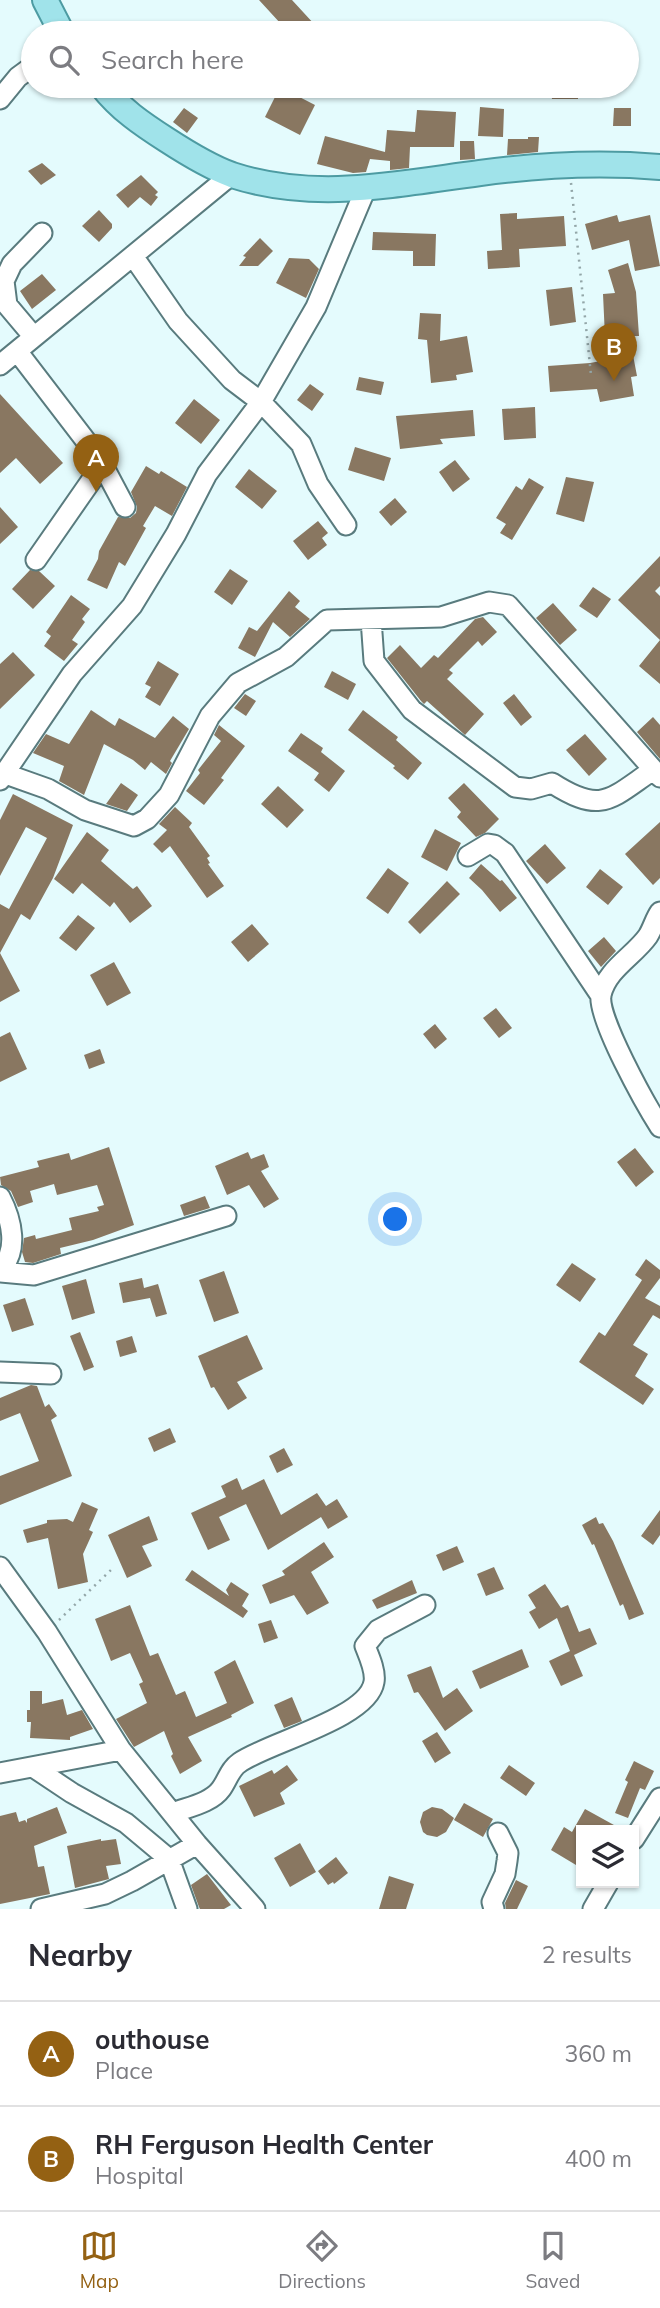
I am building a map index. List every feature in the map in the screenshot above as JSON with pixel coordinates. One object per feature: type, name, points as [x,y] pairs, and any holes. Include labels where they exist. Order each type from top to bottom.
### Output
[{"type":"main road","points":[[46,0],[56,21]]},
{"type":"main road","points":[[111,98],[138,121],[182,150],[231,174],[285,187],[326,191],[483,172],[569,166],[660,167]]},
{"type":"street","points":[[0,99],[21,75]]},
{"type":"street","points":[[0,365],[231,174]]},
{"type":"street","points":[[366,188],[316,307],[261,402],[207,474],[176,534],[132,606],[72,674],[2,776],[48,789],[85,810],[135,826],[147,819],[169,794],[211,716],[238,683],[286,657],[327,620],[371,618],[442,617],[489,602],[509,605],[657,773],[607,801],[588,800],[552,783],[531,789],[514,787],[412,710],[374,661],[371,618]]},
{"type":"street","points":[[34,337],[7,305],[4,281],[12,264],[42,233]]},
{"type":"street","points":[[133,256],[178,321],[232,380],[261,402],[301,444],[318,484],[346,526]]},
{"type":"street","points":[[17,351],[99,458],[125,507]]},
{"type":"street","points":[[36,560],[93,478],[99,458]]},
{"type":"street","points":[[468,856],[488,844],[495,845],[505,853],[601,996],[609,1030],[647,1107],[660,1127]]},
{"type":"street","points":[[601,996],[613,971],[648,935],[660,912]]},
{"type":"street","points":[[0,1197],[5,1206],[12,1240],[10,1260],[0,1271]]},
{"type":"street","points":[[0,1271],[34,1275],[226,1216]]},
{"type":"street","points":[[0,1372],[51,1374]]},
{"type":"street","points":[[0,1567],[47,1632],[121,1750],[197,1844],[255,1909]]},
{"type":"street","points":[[173,1813],[202,1802],[220,1791],[238,1763],[299,1737],[364,1700],[374,1683],[365,1646],[378,1630],[425,1605]]},
{"type":"street","points":[[0,1773],[121,1750]]},
{"type":"street","points":[[33,1767],[72,1793],[126,1823],[169,1859],[187,1909]]},
{"type":"street","points":[[639,1831],[660,1798]]},
{"type":"street","points":[[494,1909],[492,1902],[505,1874],[508,1853],[498,1833]]},
{"type":"street","points":[[41,1909],[105,1894],[197,1844]]},
{"type":"street","points":[[593,1909],[605,1888]]},
{"type":"path","points":[[569,166],[591,375]]},
{"type":"path","points":[[47,1632],[112,1569]]},
{"type":"building","points":[[259,0],[292,0],[311,21],[278,21]]},
{"type":"building","points":[[274,98],[301,98],[315,105],[300,135],[265,117]]},
{"type":"building","points":[[480,107],[504,109],[503,137],[478,136]]},
{"type":"building","points":[[184,108],[198,118],[187,133],[173,122]]},
{"type":"building","points":[[614,108],[631,108],[631,126],[613,126]]},
{"type":"building","points":[[417,110],[456,112],[454,147],[410,147],[409,168],[390,170],[390,161],[370,159],[366,172],[353,173],[317,164],[325,136],[385,152],[387,130],[415,132]]},
{"type":"building","points":[[539,137],[538,152],[507,155],[508,139]]},
{"type":"building","points":[[460,141],[474,141],[475,159],[460,160]]},
{"type":"building","points":[[42,163],[56,175],[41,185],[28,171]]},
{"type":"building","points":[[141,175],[158,192],[155,195],[158,197],[151,206],[140,197],[128,208],[116,195]]},
{"type":"building","points":[[99,210],[112,224],[112,228],[99,242],[82,226]]},
{"type":"building","points":[[517,213],[517,219],[564,216],[566,246],[519,249],[520,267],[488,269],[487,251],[502,250],[500,214]]},
{"type":"building","points":[[617,215],[619,222],[650,215],[660,266],[635,271],[629,240],[592,250],[585,224]]},
{"type":"building","points":[[373,232],[436,234],[435,266],[413,266],[413,251],[372,250]]},
{"type":"building","points":[[260,238],[273,251],[258,266],[239,266],[246,257],[243,256]]},
{"type":"building","points":[[289,258],[309,259],[319,269],[306,298],[276,283]]},
{"type":"building","points":[[628,263],[636,292],[639,336],[605,337],[603,294],[615,293],[608,270]]},
{"type":"building","points":[[42,274],[56,290],[32,309],[20,291]]},
{"type":"building","points":[[572,287],[576,322],[550,326],[546,290]]},
{"type":"building","points":[[420,313],[441,314],[440,341],[467,336],[473,372],[456,375],[457,380],[431,383],[427,340],[418,339]]},
{"type":"building","points":[[633,355],[637,376],[631,377],[634,396],[600,402],[597,389],[550,392],[548,366],[590,363]]},
{"type":"building","points":[[359,377],[384,382],[381,395],[356,390]]},
{"type":"building","points":[[310,384],[324,394],[312,411],[297,400]]},
{"type":"building","points":[[0,394],[63,463],[40,484],[16,458],[0,473]]},
{"type":"building","points":[[194,399],[220,420],[201,444],[175,423]]},
{"type":"building","points":[[535,407],[536,438],[504,440],[502,409]]},
{"type":"building","points":[[473,410],[475,436],[440,439],[443,444],[400,449],[396,416]]},
{"type":"building","points":[[355,447],[391,458],[384,481],[348,470]]},
{"type":"building","points":[[455,460],[470,479],[453,492],[439,472]]},
{"type":"building","points":[[146,466],[159,474],[161,471],[187,487],[172,516],[155,506],[125,566],[119,562],[107,589],[87,580],[118,517],[130,518],[136,513],[137,507],[131,492]]},
{"type":"building","points":[[249,469],[277,491],[262,509],[235,487]]},
{"type":"building","points":[[566,477],[594,482],[584,522],[556,514]]},
{"type":"building","points":[[529,478],[544,487],[512,540],[500,533],[506,524],[496,518],[516,486],[522,490]]},
{"type":"building","points":[[395,498],[407,512],[391,526],[379,512]]},
{"type":"building","points":[[0,507],[18,527],[0,544]]},
{"type":"building","points":[[318,521],[328,533],[322,538],[327,545],[308,560],[293,541]]},
{"type":"building","points":[[660,556],[660,586],[655,591],[660,596],[660,640],[618,600]]},
{"type":"building","points":[[230,569],[248,581],[232,605],[214,592]]},
{"type":"building","points":[[30,570],[39,571],[55,586],[33,609],[12,589]]},
{"type":"building","points":[[593,587],[611,599],[597,618],[579,606]]},
{"type":"building","points":[[289,591],[300,601],[295,607],[310,619],[290,637],[273,622],[255,657],[238,648],[249,627],[257,631]]},
{"type":"building","points":[[71,595],[90,609],[82,619],[85,622],[72,640],[78,644],[64,661],[44,646],[51,636],[46,632]]},
{"type":"building","points":[[553,603],[577,630],[560,645],[536,618]]},
{"type":"building","points":[[483,617],[497,632],[482,646],[478,641],[449,670],[453,673],[447,679],[484,714],[465,735],[427,701],[424,704],[387,658],[400,645],[421,668],[434,655],[438,658],[475,619]]},
{"type":"building","points":[[660,640],[660,684],[639,666]]},
{"type":"building","points":[[13,652],[35,675],[0,709],[0,664]]},
{"type":"building","points":[[158,661],[179,674],[160,706],[145,697],[151,687],[145,684]]},
{"type":"building","points":[[332,671],[356,684],[348,700],[324,687]]},
{"type":"building","points":[[245,694],[256,701],[246,716],[234,708]]},
{"type":"building","points":[[514,694],[532,717],[521,726],[503,703]]},
{"type":"building","points":[[91,710],[115,726],[119,718],[155,738],[173,716],[189,729],[170,761],[172,763],[166,774],[151,762],[145,770],[104,744],[84,795],[59,781],[64,766],[33,753],[46,734],[69,744]]},
{"type":"building","points":[[363,710],[398,737],[396,740],[422,763],[408,780],[393,768],[395,766],[348,730]]},
{"type":"building","points":[[653,717],[660,725],[660,759],[637,732]]},
{"type":"building","points":[[219,725],[245,746],[221,778],[224,780],[204,805],[186,791],[200,773],[198,770],[221,741],[214,735]]},
{"type":"building","points":[[301,733],[323,748],[321,752],[345,771],[329,792],[314,780],[319,773],[288,751]]},
{"type":"building","points":[[585,734],[607,759],[589,776],[566,750]]},
{"type":"building","points":[[121,783],[138,795],[127,811],[106,804]]},
{"type":"building","points":[[464,783],[499,819],[485,833],[476,837],[457,817],[461,812],[448,798]]},
{"type":"building","points":[[278,786],[304,810],[287,828],[261,804]]},
{"type":"building","points":[[13,794],[73,825],[53,878],[30,920],[21,914],[0,953],[0,904],[9,909],[47,838],[26,827],[0,876],[0,820]]},
{"type":"building","points":[[175,807],[192,823],[189,827],[210,856],[207,858],[210,863],[208,864],[224,886],[207,898],[170,846],[162,853],[153,844],[167,830],[159,824]]},
{"type":"building","points":[[660,822],[660,878],[653,885],[625,854]]},
{"type":"building","points":[[435,829],[461,843],[447,871],[421,857]]},
{"type":"building","points":[[87,832],[109,850],[101,861],[133,889],[137,886],[152,906],[130,923],[114,902],[110,907],[82,883],[73,894],[54,879]]},
{"type":"building","points":[[545,844],[566,868],[547,884],[526,861]]},
{"type":"building","points":[[481,864],[502,880],[517,898],[500,912],[469,878]]},
{"type":"building","points":[[388,868],[409,883],[388,914],[366,898]]},
{"type":"building","points":[[600,869],[623,887],[608,905],[586,887]]},
{"type":"building","points":[[447,881],[460,894],[420,934],[408,922]]},
{"type":"building","points":[[78,915],[95,928],[76,951],[59,938]]},
{"type":"building","points":[[252,924],[269,944],[248,962],[231,942]]},
{"type":"building","points":[[604,937],[616,951],[601,967],[588,951]]},
{"type":"building","points":[[0,953],[20,991],[0,1002]]},
{"type":"building","points":[[114,962],[131,993],[107,1006],[90,975]]},
{"type":"building","points":[[496,1008],[512,1028],[499,1038],[483,1018]]},
{"type":"building","points":[[435,1024],[447,1039],[435,1049],[423,1034]]},
{"type":"building","points":[[10,1032],[27,1069],[0,1082],[0,1037]]},
{"type":"building","points":[[100,1049],[105,1063],[89,1069],[84,1055]]},
{"type":"building","points":[[109,1147],[134,1225],[93,1240],[60,1248],[61,1254],[33,1263],[25,1262],[22,1252],[24,1238],[35,1235],[36,1239],[72,1230],[69,1218],[99,1211],[97,1207],[104,1205],[97,1185],[57,1195],[54,1184],[30,1191],[33,1202],[18,1207],[11,1191],[1,1185],[0,1177],[39,1167],[37,1161],[69,1153],[71,1160]]},
{"type":"building","points":[[635,1148],[654,1172],[636,1187],[617,1162]]},
{"type":"building","points":[[248,1152],[251,1159],[264,1154],[269,1167],[261,1171],[279,1199],[264,1208],[249,1185],[227,1195],[215,1166]]},
{"type":"building","points":[[205,1196],[210,1208],[184,1216],[180,1205]]},
{"type":"building","points":[[646,1259],[660,1270],[660,1278],[645,1298],[660,1306],[660,1319],[653,1315],[633,1345],[648,1354],[635,1376],[654,1389],[643,1405],[579,1362],[599,1332],[605,1336],[642,1280],[635,1275]]},
{"type":"building","points":[[572,1263],[596,1279],[580,1302],[556,1285]]},
{"type":"building","points":[[224,1271],[239,1313],[214,1322],[199,1280]]},
{"type":"building","points":[[142,1278],[144,1288],[158,1284],[167,1314],[156,1317],[150,1298],[123,1303],[119,1283]]},
{"type":"building","points":[[86,1279],[95,1313],[72,1320],[62,1286]]},
{"type":"building","points":[[25,1298],[34,1325],[12,1332],[3,1305]]},
{"type":"building","points":[[80,1332],[94,1367],[84,1371],[70,1336]]},
{"type":"building","points":[[247,1335],[263,1369],[237,1382],[247,1398],[228,1410],[214,1387],[211,1388],[198,1356]]},
{"type":"building","points":[[132,1336],[137,1352],[120,1357],[116,1341]]},
{"type":"building","points":[[31,1385],[37,1386],[45,1407],[49,1404],[57,1416],[51,1420],[72,1476],[0,1505],[0,1476],[39,1461],[20,1413],[0,1421],[0,1398]]},
{"type":"building","points":[[170,1428],[176,1442],[154,1452],[148,1438]]},
{"type":"building","points":[[284,1448],[293,1465],[277,1473],[269,1456]]},
{"type":"building","points":[[237,1478],[242,1490],[264,1479],[281,1515],[317,1493],[326,1506],[337,1499],[348,1517],[328,1529],[321,1517],[268,1550],[246,1504],[219,1517],[230,1540],[208,1550],[191,1513],[226,1497],[221,1486]]},
{"type":"building","points":[[82,1502],[98,1509],[89,1530],[93,1532],[83,1554],[88,1582],[58,1589],[48,1538],[27,1543],[23,1530],[47,1523],[47,1520],[67,1519],[73,1522]]},
{"type":"building","points":[[660,1510],[660,1535],[653,1545],[641,1536]]},
{"type":"building","points":[[149,1516],[158,1540],[142,1546],[152,1566],[127,1578],[108,1535]]},
{"type":"building","points":[[596,1517],[599,1524],[603,1523],[613,1541],[644,1614],[629,1620],[623,1604],[620,1606],[594,1544],[592,1545],[582,1525]]},
{"type":"building","points":[[324,1542],[334,1557],[311,1572],[329,1603],[307,1615],[294,1595],[270,1604],[262,1585],[285,1575],[282,1571]]},
{"type":"building","points":[[457,1546],[464,1562],[443,1571],[436,1555]]},
{"type":"building","points":[[494,1567],[504,1589],[486,1596],[477,1574]]},
{"type":"building","points":[[192,1570],[229,1596],[226,1590],[231,1582],[249,1594],[242,1606],[248,1611],[243,1618],[185,1580]]},
{"type":"building","points":[[412,1580],[417,1593],[377,1609],[372,1600]]},
{"type":"building","points":[[545,1584],[561,1608],[568,1605],[579,1632],[590,1628],[597,1644],[574,1655],[583,1676],[561,1686],[549,1661],[570,1651],[557,1618],[539,1629],[529,1612],[536,1608],[528,1595]]},
{"type":"building","points":[[130,1605],[150,1656],[158,1653],[176,1695],[185,1691],[196,1717],[227,1703],[214,1672],[235,1660],[254,1703],[231,1715],[232,1717],[188,1737],[202,1761],[180,1774],[171,1756],[173,1754],[164,1731],[134,1747],[116,1719],[147,1703],[139,1684],[143,1682],[130,1653],[111,1661],[95,1619]]},
{"type":"building","points":[[271,1620],[278,1638],[264,1643],[258,1624]]},
{"type":"building","points":[[522,1649],[529,1667],[480,1689],[472,1671]]},
{"type":"building","points":[[431,1666],[443,1698],[457,1688],[473,1711],[445,1731],[418,1692],[414,1693],[407,1675]]},
{"type":"building","points":[[30,1691],[42,1691],[42,1704],[63,1699],[67,1715],[82,1710],[93,1729],[70,1737],[70,1740],[30,1738],[31,1722],[27,1722],[27,1710],[30,1710]]},
{"type":"building","points":[[292,1697],[302,1721],[284,1728],[274,1705]]},
{"type":"building","points":[[437,1732],[451,1753],[435,1763],[422,1741]]},
{"type":"building","points":[[634,1761],[654,1771],[645,1790],[640,1788],[628,1818],[615,1813]]},
{"type":"building","points":[[287,1765],[298,1780],[280,1793],[285,1804],[254,1817],[239,1786],[272,1770],[274,1774]]},
{"type":"building","points":[[509,1765],[535,1783],[526,1796],[500,1778]]},
{"type":"building","points":[[464,1803],[493,1819],[483,1837],[454,1820]]},
{"type":"building","points":[[57,1807],[67,1833],[34,1846],[38,1867],[44,1866],[50,1894],[0,1904],[0,1816],[16,1812],[19,1822],[25,1820],[27,1823],[27,1819]]},
{"type":"building","points":[[432,1807],[442,1809],[454,1818],[446,1832],[437,1837],[423,1832],[420,1822],[423,1812]]},
{"type":"building","points":[[585,1809],[614,1825],[576,1825],[576,1865],[551,1850],[564,1827],[572,1832]]},
{"type":"building","points":[[101,1839],[116,1839],[121,1864],[106,1866],[109,1879],[75,1888],[67,1846]]},
{"type":"building","points":[[300,1843],[316,1872],[290,1887],[274,1858]]},
{"type":"building","points":[[336,1857],[348,1873],[334,1884],[333,1882],[328,1885],[318,1871]]},
{"type":"building","points":[[207,1874],[231,1905],[224,1909],[200,1909],[191,1885]]},
{"type":"building","points":[[389,1876],[414,1884],[406,1909],[379,1909]]},
{"type":"building","points":[[516,1880],[528,1886],[517,1909],[506,1909],[505,1903]]},
{"type":"place","name":"RH Ferguson Health Center","points":[[614,381]]},
{"type":"place","name":"outhouse","points":[[96,492]]}]
